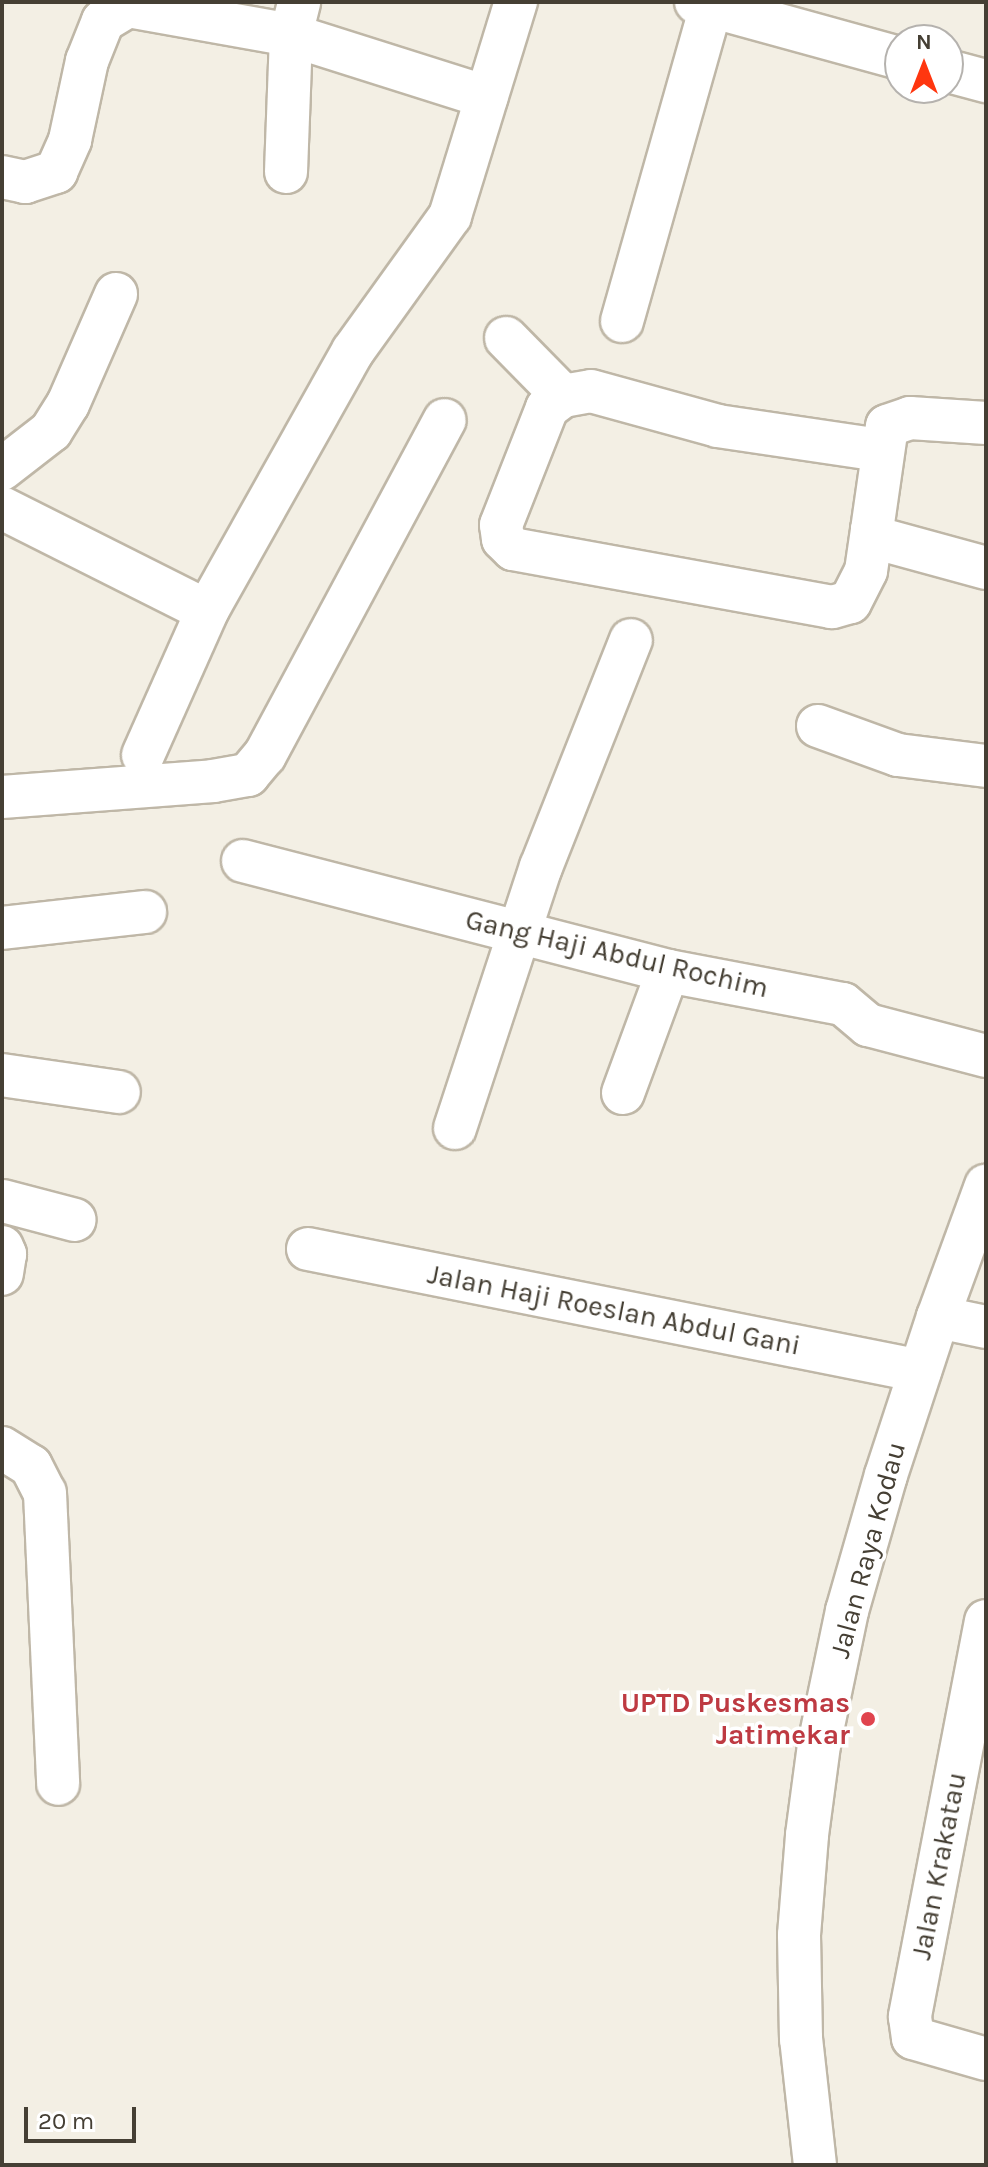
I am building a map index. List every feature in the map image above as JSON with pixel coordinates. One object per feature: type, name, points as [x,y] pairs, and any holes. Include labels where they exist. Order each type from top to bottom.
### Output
[{"type":"street","points":[[143,755],[207,611],[353,351],[450,216],[516,2]]},
{"type":"street","points":[[622,321],[703,4],[884,54]]},
{"type":"street","points":[[2,177],[25,182],[56,172],[70,140],[87,61],[103,21],[128,6],[295,18],[486,97]]},
{"type":"street","points":[[286,172],[295,18]]},
{"type":"street","points":[[964,75],[986,81]]},
{"type":"street","points":[[2,469],[51,431],[68,404],[116,294]]},
{"type":"street","points":[[506,338],[563,396]]},
{"type":"street","points":[[881,450],[718,426],[591,391],[563,396],[547,408],[501,525],[503,539],[513,549],[832,607],[850,602],[866,571],[881,450],[887,426],[910,418],[986,423]]},
{"type":"street","points":[[2,797],[213,781],[248,775],[265,755],[445,420]]},
{"type":"street","points":[[2,508],[207,611]]},
{"type":"street","points":[[872,530],[880,539],[986,568]]},
{"type":"street","points":[[455,1128],[541,867],[631,640]]},
{"type":"street","points":[[818,726],[898,755],[986,766]]},
{"type":"street","name":"Gang Haji Abdul Rochim","points":[[243,861],[668,971],[843,1004],[868,1025],[986,1056]]},
{"type":"street","points":[[2,928],[145,912]]},
{"type":"street","points":[[623,1093],[668,971]]},
{"type":"street","points":[[2,1075],[119,1092]]},
{"type":"street","name":"Jalan Raya Kodau","points":[[815,2165],[801,2025],[799,1935],[807,1835],[819,1745],[847,1611],[920,1371],[986,1186]]},
{"type":"street","points":[[2,1195],[75,1220]]},
{"type":"street","points":[[2,1247],[5,1254],[2,1274]]},
{"type":"street","name":"Jalan Haji Roeslan Abdul Gani","points":[[308,1249],[920,1371]]},
{"type":"street","points":[[938,1317],[986,1327]]},
{"type":"street","points":[[2,1448],[31,1466],[45,1493],[58,1784]]},
{"type":"street","name":"Jalan Krakatau","points":[[986,1621],[910,2017],[913,2038],[986,2059]]},
{"type":"place","name":"UPTD Puskesmas Jatimekar","points":[[868,1719]]}]
